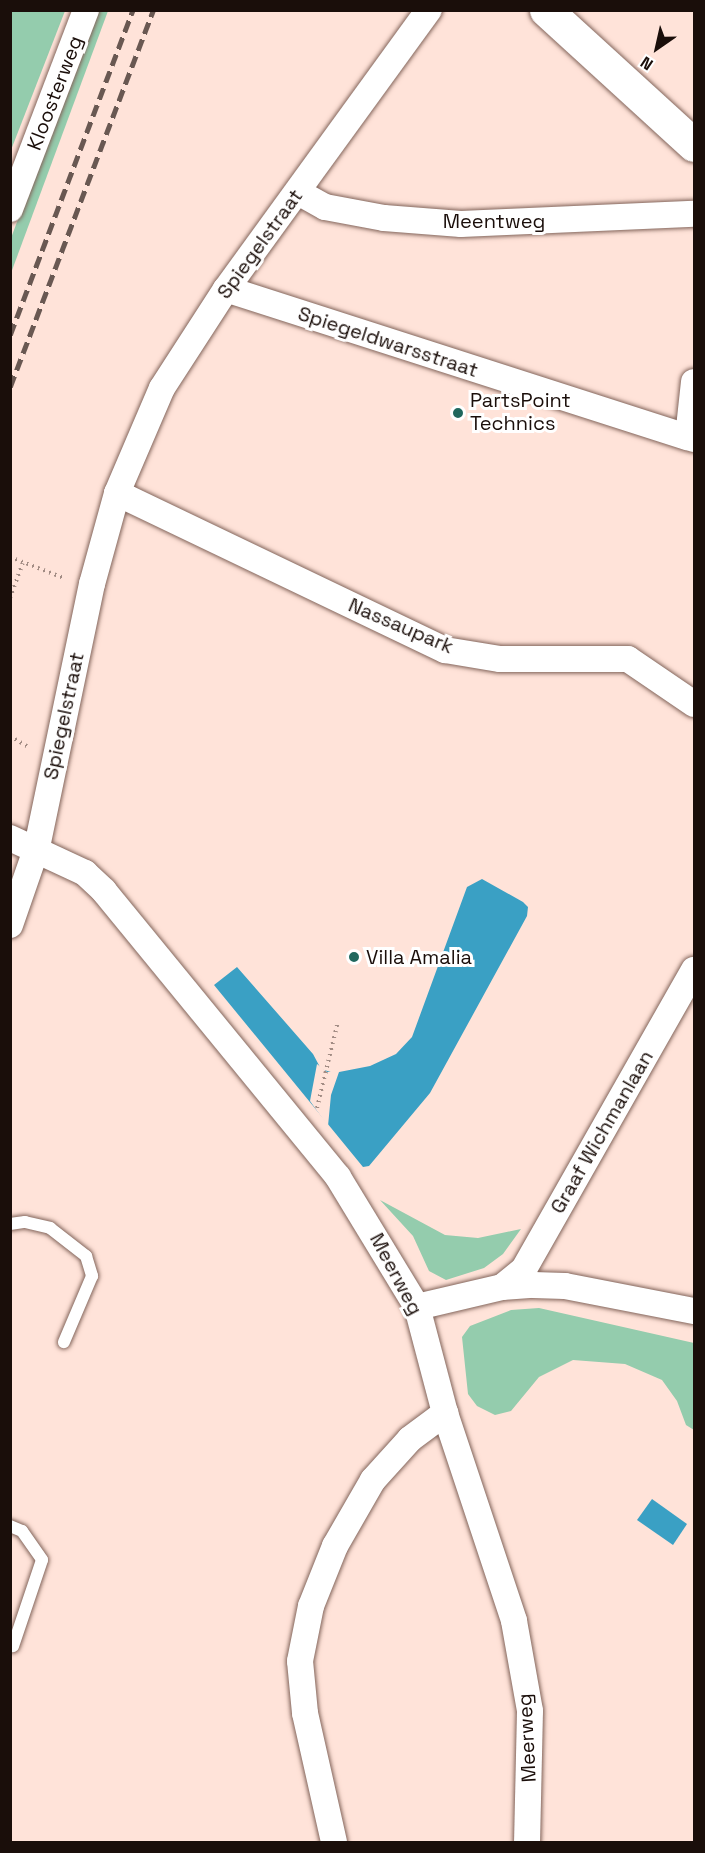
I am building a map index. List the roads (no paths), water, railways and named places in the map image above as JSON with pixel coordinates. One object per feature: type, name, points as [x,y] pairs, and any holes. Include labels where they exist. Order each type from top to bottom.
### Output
[{"type":"main road","points":[[546,10],[694,145]]},
{"type":"street","name":"Kloosterweg","points":[[10,209],[86,10]]},
{"type":"street","name":"Spiegelstraat","points":[[10,925],[37,848],[92,584],[117,493],[162,388],[226,289],[429,10]]},
{"type":"street","name":"Meentweg","points":[[298,192],[326,207],[384,218],[461,224],[694,214]]},
{"type":"street","name":"Spiegeldwarsstraat","points":[[226,289],[691,438]]},
{"type":"street","points":[[691,438],[694,382]]},
{"type":"street","name":"Nassaupark","points":[[117,493],[444,650],[500,659],[628,659],[694,704]]},
{"type":"street","name":"Meerweg","points":[[10,838],[37,848],[85,873],[104,891],[338,1177],[417,1307],[445,1413],[514,1621],[530,1711],[527,1842]]},
{"type":"street","name":"Graaf Wichmanlaan","points":[[502,1287],[529,1260],[694,970]]},
{"type":"street","points":[[417,1307],[502,1287],[565,1286],[694,1311]]},
{"type":"street","points":[[334,1842],[305,1713],[300,1661],[311,1606],[336,1546],[373,1480],[410,1439],[445,1413]]},
{"type":"lane","points":[[10,1224],[25,1222],[50,1228],[86,1256],[92,1276],[64,1341]]},
{"type":"lane","points":[[10,1526],[22,1531],[42,1560],[13,1646]]},
{"type":"water","points":[[482,879],[523,902],[528,907],[527,916],[430,1093],[369,1166],[363,1167],[214,985],[237,967],[313,1054],[321,1069],[334,1073],[370,1066],[396,1054],[412,1037],[467,887]]},
{"type":"water","points":[[652,1499],[687,1524],[673,1545],[637,1520]]},
{"type":"railway","points":[[10,335],[133,10]]},
{"type":"railway","points":[[10,387],[153,10]]},
{"type":"place","name":"PartsPoint Technics","points":[[458,413]]},
{"type":"place","name":"Villa Amalia","points":[[354,957]]}]
